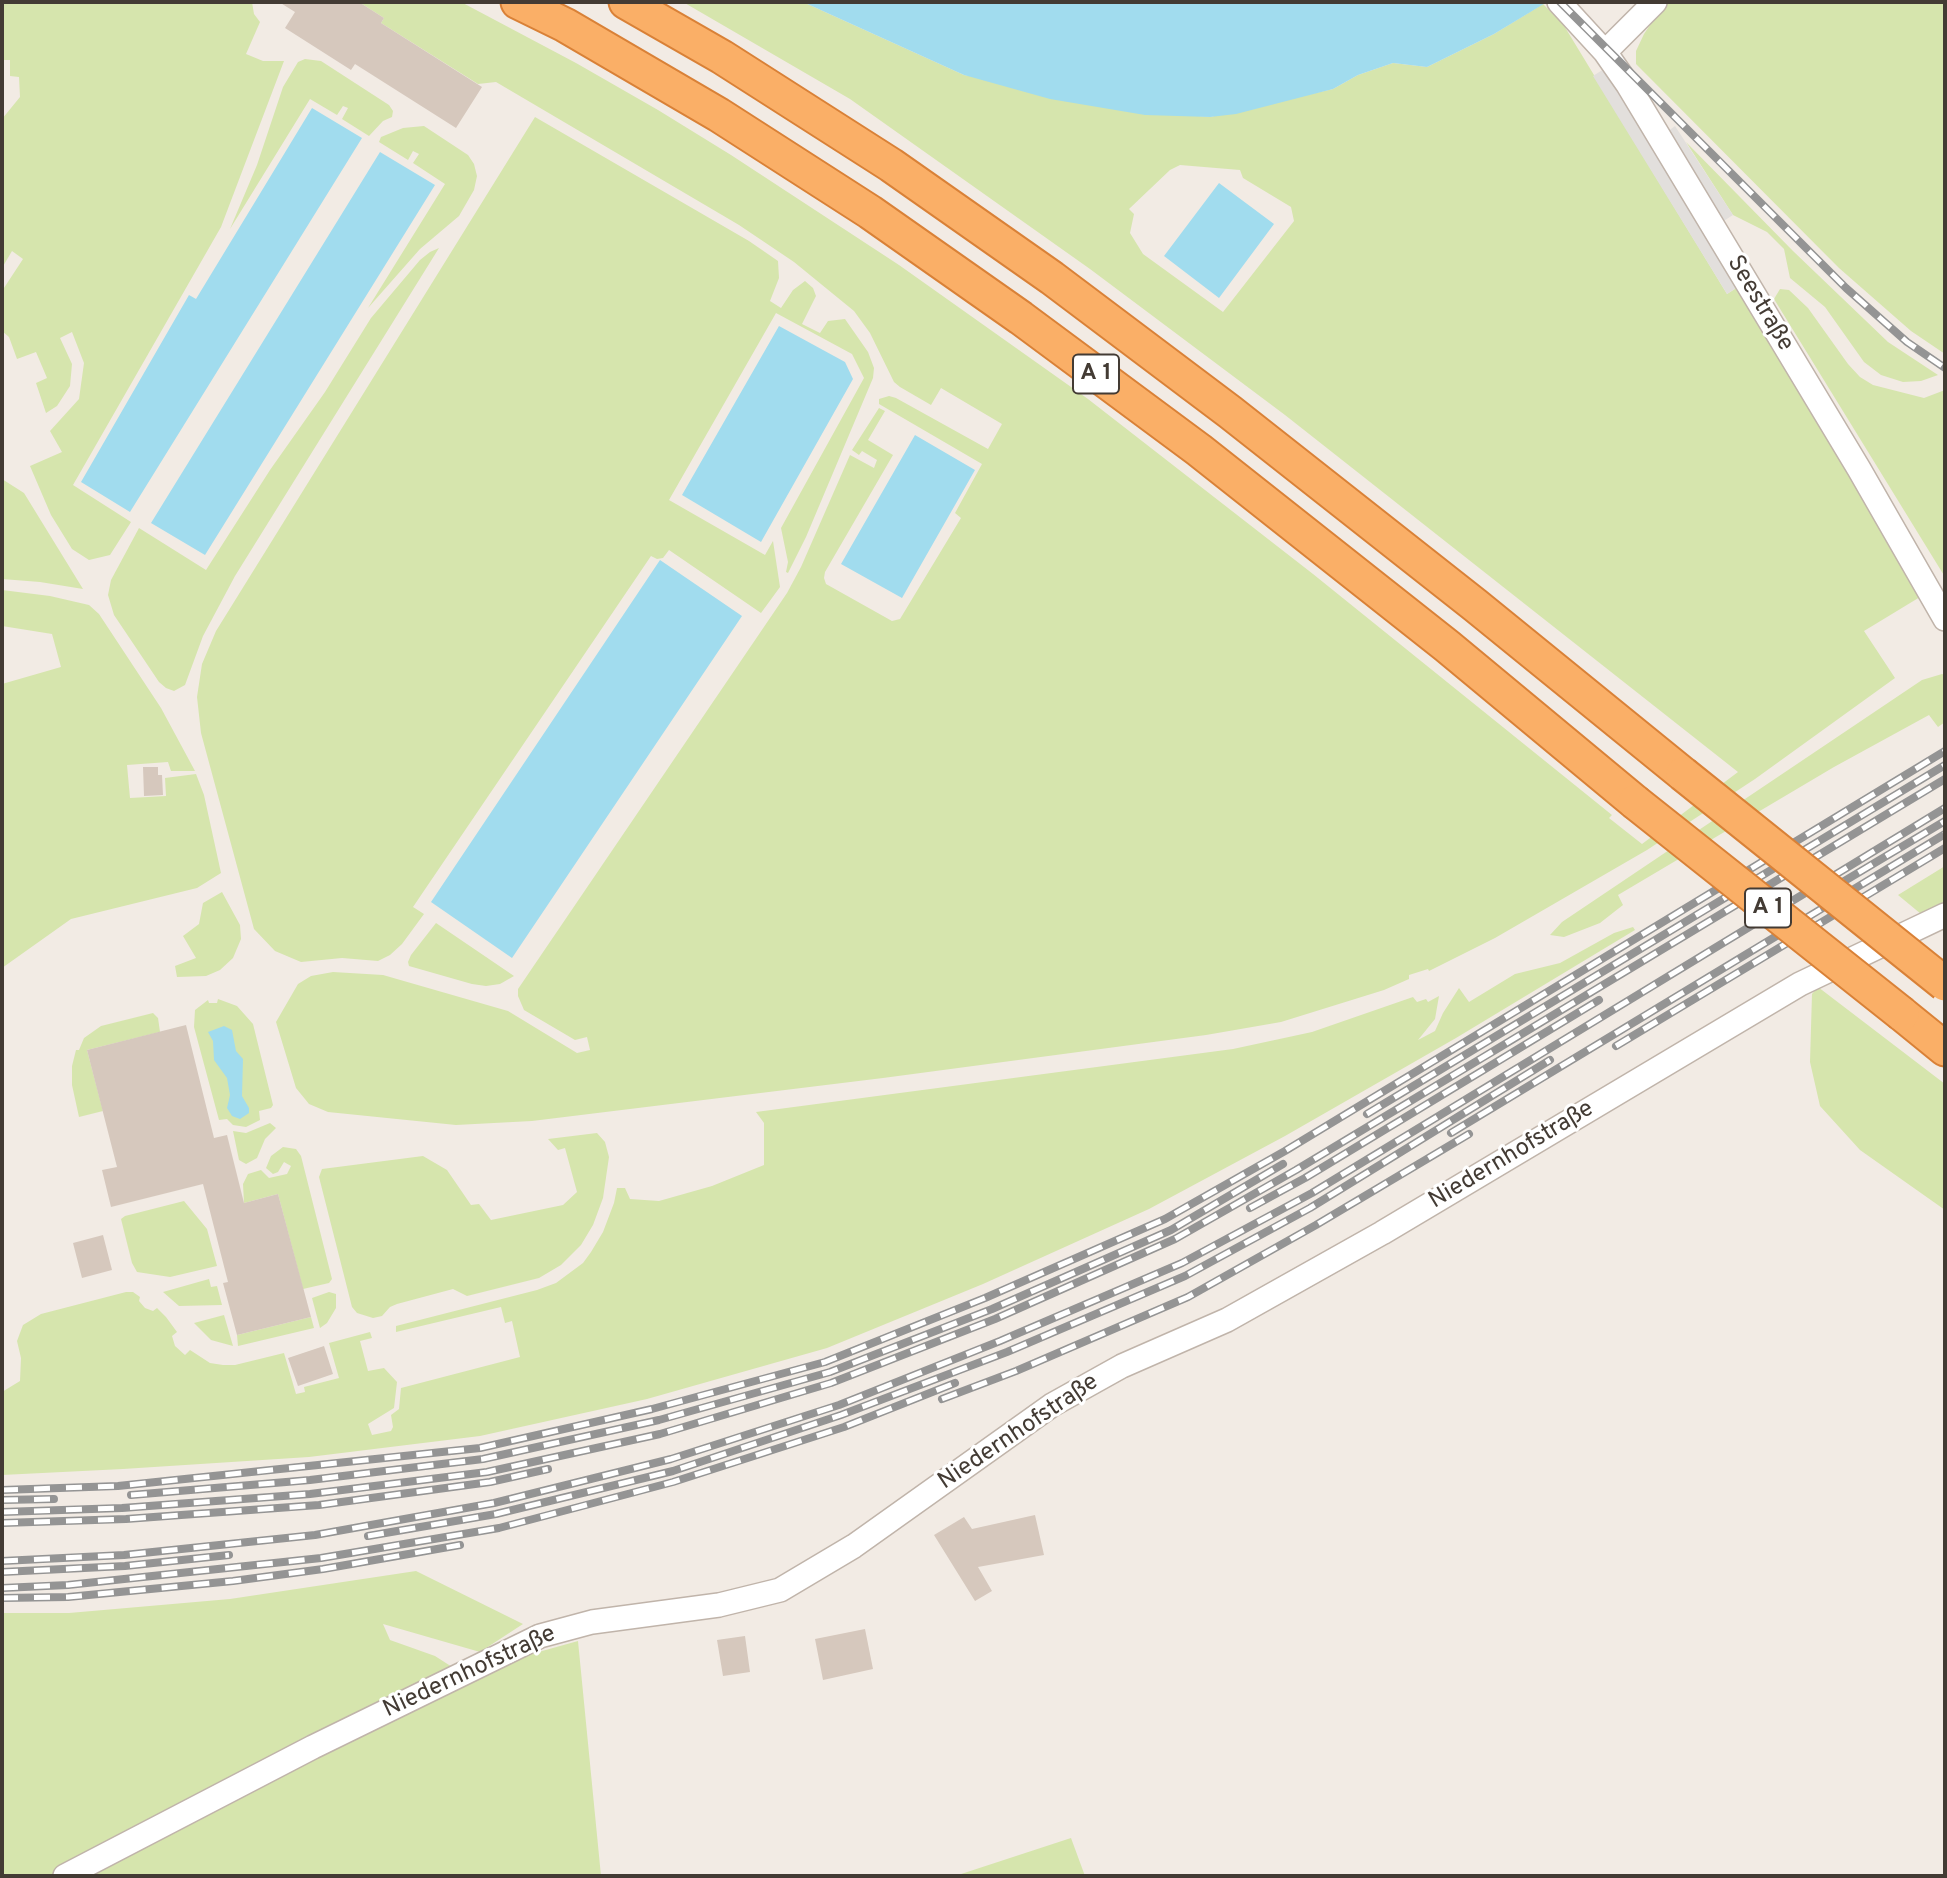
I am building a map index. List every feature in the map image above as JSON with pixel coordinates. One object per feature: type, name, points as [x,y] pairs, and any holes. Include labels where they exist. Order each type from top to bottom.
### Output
[{"type":"highway","name":"A 1","points":[[518,2],[565,25],[719,115],[870,212],[1020,318],[1199,450],[1447,646],[1634,802],[1945,1049]]},
{"type":"highway","name":"A 1","points":[[626,2],[722,57],[891,165],[1052,278],[1230,412],[1475,605],[1945,984]]},
{"type":"street","name":"Seestraße","points":[[1559,2],[1605,52],[1628,85],[1859,469],[1945,619]]},
{"type":"street","points":[[1605,52],[1655,2]]},
{"type":"street","name":"Niedernhofstraße","points":[[65,1876],[313,1746],[540,1636],[592,1622],[719,1605],[780,1590],[855,1546],[1052,1405],[1122,1366],[1227,1320],[1382,1233],[1776,997],[1945,915]]},
{"type":"green space","points":[[2,2],[252,2],[254,14],[260,22],[246,54],[263,61],[284,61],[221,227],[73,485],[131,522],[110,555],[89,560],[72,549],[51,515],[30,466],[62,452],[50,431],[79,399],[84,363],[72,332],[60,338],[72,364],[70,386],[57,406],[46,413],[36,383],[47,378],[36,352],[17,359],[9,337],[2,331],[2,291],[23,259],[12,251],[2,268],[2,119],[20,97],[19,77],[10,76],[10,60],[2,60]]},
{"type":"green space","points":[[359,2],[461,2],[658,110],[899,265],[1088,399],[1313,574],[1612,815],[1609,818],[1642,844],[1738,772],[1285,415],[1090,269],[850,99],[683,2],[803,2],[964,75],[1210,117],[1333,89],[1358,75],[1393,63],[1427,67],[1494,34],[1543,4],[1563,24],[1727,294],[1741,285],[1920,597],[1864,631],[1895,678],[1755,779],[1647,850],[1495,938],[1429,971],[1428,969],[1409,975],[1409,979],[1384,990],[1281,1022],[1206,1035],[883,1078],[532,1121],[456,1125],[328,1112],[309,1104],[296,1088],[276,1022],[298,984],[311,976],[333,972],[383,975],[508,1011],[577,1053],[590,1050],[587,1037],[575,1040],[524,1010],[518,989],[787,593],[850,455],[874,468],[877,460],[862,451],[859,455],[852,450],[879,408],[885,411],[868,440],[893,455],[825,572],[826,584],[892,621],[900,619],[961,518],[955,513],[982,464],[879,404],[879,399],[889,396],[896,398],[988,449],[1002,424],[941,388],[931,405],[900,387],[894,382],[870,333],[854,311],[794,262],[739,225],[496,82],[478,84],[381,23],[384,18]],"holes":[[[1180,165],[1240,170],[1243,178],[1291,207],[1294,221],[1223,312],[1143,254],[1130,233],[1134,214],[1129,209],[1170,170]]]},
{"type":"green space","points":[[1669,2],[1945,2],[1945,354],[1911,331],[1839,268],[1636,64],[1636,51],[1644,34]]},
{"type":"green space","points":[[305,59],[321,61],[389,105],[393,111],[392,117],[383,121],[369,136],[342,119],[348,108],[343,106],[337,115],[310,99],[230,229],[257,165],[283,87],[298,62]]},
{"type":"green space","points":[[535,117],[749,241],[778,261],[779,278],[770,301],[781,308],[793,290],[805,281],[813,288],[816,296],[802,324],[820,333],[828,321],[845,319],[868,352],[874,368],[873,378],[806,537],[788,573],[781,528],[864,378],[852,354],[776,313],[669,500],[765,555],[773,541],[780,587],[761,613],[669,550],[663,558],[651,556],[413,907],[424,914],[402,944],[378,961],[342,958],[301,962],[275,951],[254,929],[201,733],[197,697],[202,664],[216,631]]},
{"type":"green space","points":[[424,126],[468,155],[477,176],[474,190],[459,216],[420,249],[368,308],[445,184],[413,163],[419,154],[413,151],[408,160],[379,142],[381,137],[403,128]]},
{"type":"green space","points":[[1686,142],[1793,251],[1888,342],[1938,375],[1921,381],[1903,382],[1881,375],[1864,362],[1825,307],[1790,278],[1784,249],[1767,232],[1733,215]]},
{"type":"green space","points":[[439,248],[235,576],[203,636],[185,685],[174,691],[166,688],[159,682],[114,615],[108,595],[111,580],[139,528],[206,570],[371,318],[420,260]]},
{"type":"green space","points":[[1780,289],[1789,290],[1808,308],[1848,364],[1860,377],[1873,385],[1924,398],[1945,390],[1945,577],[1774,299]]},
{"type":"green space","points":[[2,479],[24,493],[83,589],[2,579]]},
{"type":"green space","points":[[2,590],[50,596],[89,605],[99,614],[161,708],[195,771],[171,771],[168,762],[127,765],[130,798],[166,796],[165,778],[196,774],[204,795],[221,873],[197,888],[71,919],[2,968],[2,684],[61,667],[52,634],[2,626]]},
{"type":"green space","points":[[1945,675],[1945,722],[1938,727],[1929,715],[1834,767],[1618,895],[1623,905],[1600,923],[1564,937],[1550,935],[1562,922],[1922,680]]},
{"type":"green space","points":[[1945,866],[1945,902],[1921,914],[1898,895]]},
{"type":"green space","points":[[222,892],[240,925],[241,939],[233,958],[220,970],[206,976],[177,977],[175,966],[196,958],[183,936],[199,924],[203,903]]},
{"type":"green space","points":[[436,923],[514,976],[500,984],[486,986],[409,966],[411,955]]},
{"type":"green space","points":[[1633,927],[1635,930],[1456,1038],[1285,1136],[1149,1209],[983,1284],[827,1348],[647,1399],[480,1436],[309,1457],[2,1475],[2,1392],[20,1381],[21,1358],[17,1341],[23,1325],[41,1314],[133,1292],[140,1297],[139,1301],[145,1308],[153,1311],[157,1308],[166,1317],[177,1332],[172,1336],[175,1346],[185,1355],[190,1350],[210,1363],[235,1365],[284,1353],[296,1394],[305,1392],[304,1387],[339,1378],[329,1343],[370,1332],[372,1338],[360,1341],[368,1371],[384,1368],[397,1382],[394,1408],[368,1424],[372,1435],[391,1431],[391,1415],[399,1409],[401,1388],[520,1357],[512,1321],[505,1323],[501,1307],[396,1332],[396,1326],[556,1283],[583,1263],[591,1252],[603,1232],[617,1188],[625,1188],[630,1199],[659,1201],[712,1186],[764,1165],[764,1123],[756,1112],[1233,1049],[1312,1032],[1413,997],[1417,1002],[1426,999],[1428,1002],[1439,996],[1435,1019],[1418,1040],[1435,1031],[1459,988],[1469,1002],[1515,974],[1560,963],[1614,933]]},
{"type":"green space","points":[[1818,987],[1945,1084],[1945,1210],[1860,1150],[1820,1106],[1810,1062],[1812,994]]},
{"type":"green space","points":[[218,999],[237,1006],[253,1024],[273,1105],[259,1111],[260,1120],[246,1127],[233,1125],[227,1119],[219,1120],[194,1027],[195,1010],[208,1000],[209,1003],[217,1003]]},
{"type":"green space","points":[[153,1013],[158,1018],[160,1032],[87,1050],[103,1111],[79,1117],[72,1085],[72,1066],[76,1050],[79,1050],[84,1038],[101,1026]]},
{"type":"green space","points":[[270,1123],[276,1128],[265,1139],[257,1158],[246,1164],[239,1160],[233,1131],[246,1133]]},
{"type":"green space","points":[[597,1133],[605,1142],[609,1157],[603,1198],[593,1225],[581,1245],[561,1265],[539,1278],[467,1296],[453,1289],[397,1304],[382,1316],[373,1318],[357,1313],[352,1307],[319,1177],[322,1169],[423,1156],[447,1170],[471,1205],[479,1204],[491,1220],[563,1205],[577,1192],[565,1148],[558,1150],[548,1139]]},
{"type":"green space","points":[[283,1147],[296,1149],[301,1156],[332,1279],[329,1283],[303,1289],[278,1194],[244,1203],[243,1184],[248,1174],[261,1170],[269,1178],[287,1174],[291,1166],[284,1162],[278,1172],[273,1174],[266,1168],[271,1156]]},
{"type":"green space","points":[[184,1201],[207,1229],[217,1266],[170,1277],[137,1272],[132,1263],[121,1219]]},
{"type":"green space","points":[[209,1279],[211,1287],[217,1286],[222,1305],[179,1306],[163,1292]]},
{"type":"green space","points":[[329,1292],[336,1294],[336,1308],[327,1323],[320,1328],[312,1298]]},
{"type":"green space","points":[[224,1315],[233,1346],[211,1340],[194,1323]]},
{"type":"green space","points":[[311,1317],[314,1328],[238,1346],[237,1335]]},
{"type":"green space","points":[[416,1571],[523,1624],[480,1652],[383,1624],[390,1640],[435,1656],[474,1681],[517,1658],[578,1641],[601,1876],[2,1876],[2,1613],[69,1613],[230,1599]]},
{"type":"green space","points":[[1071,1838],[1085,1876],[955,1876]]},
{"type":"shaded area","points":[[1607,67],[1741,285],[1727,294],[1593,76]]},
{"type":"shaded area","points":[[1675,126],[1733,215],[1722,222],[1667,132]]},
{"type":"water","points":[[803,2],[1547,2],[1494,34],[1427,67],[1393,63],[1358,75],[1333,89],[1236,114],[1210,117],[1145,115],[1050,99],[964,75]]},
{"type":"water","points":[[312,108],[362,138],[130,512],[81,482],[189,295],[196,299]]},
{"type":"water","points":[[380,152],[435,185],[205,555],[151,523]]},
{"type":"water","points":[[1219,183],[1274,224],[1219,298],[1164,256]]},
{"type":"water","points":[[779,326],[845,362],[853,379],[761,542],[682,495]]},
{"type":"water","points":[[915,435],[975,470],[902,598],[841,564]]},
{"type":"water","points":[[660,560],[742,616],[512,958],[431,902]]},
{"type":"water","points":[[224,1026],[232,1030],[236,1051],[243,1059],[242,1096],[249,1113],[240,1119],[232,1116],[227,1108],[230,1095],[227,1078],[214,1060],[213,1041],[208,1032]]},
{"type":"building","points":[[279,2],[359,2],[384,18],[381,23],[482,87],[456,128],[355,64],[351,70],[285,28],[295,12]]},
{"type":"building","points":[[143,767],[158,767],[158,775],[162,775],[163,795],[144,796]]},
{"type":"building","points":[[186,1025],[214,1138],[227,1135],[244,1203],[278,1194],[311,1317],[237,1335],[223,1283],[228,1282],[203,1184],[111,1207],[102,1170],[117,1167],[87,1050]]},
{"type":"building","points":[[103,1235],[112,1270],[82,1278],[73,1243]]},
{"type":"building","points":[[324,1346],[333,1374],[298,1386],[288,1358]]},
{"type":"building","points":[[1035,1515],[1044,1555],[978,1567],[992,1591],[975,1601],[934,1535],[964,1517],[972,1529]]},
{"type":"building","points":[[865,1629],[873,1669],[823,1680],[815,1639]]},
{"type":"building","points":[[745,1636],[750,1672],[723,1676],[717,1640]]},
{"type":"railway","points":[[1560,2],[1846,288],[1907,342],[1945,368]]},
{"type":"railway","points":[[2,1490],[118,1486],[480,1448],[652,1409],[825,1362],[985,1298],[1165,1219],[1285,1151],[1945,751]]},
{"type":"railway","points":[[1367,1114],[1945,765]]},
{"type":"railway","points":[[2,1512],[122,1508],[310,1494],[487,1472],[660,1434],[831,1383],[995,1319],[1175,1239],[1296,1170],[1945,779]]},
{"type":"railway","points":[[2,1561],[124,1555],[315,1535],[494,1503],[671,1459],[839,1405],[1000,1341],[1182,1263],[1312,1193],[1945,808]]},
{"type":"railway","points":[[1831,889],[1945,821]]},
{"type":"railway","points":[[1451,1133],[1945,834]]},
{"type":"railway","points":[[1616,1046],[1945,848]]},
{"type":"railway","points":[[1250,1208],[1305,1178],[1599,1000]]},
{"type":"railway","points":[[368,1536],[496,1514],[673,1471],[841,1415],[1007,1352],[1185,1276],[1310,1208],[1550,1060]]},
{"type":"railway","points":[[942,1399],[1016,1371],[1188,1297],[1469,1134]]},
{"type":"railway","points":[[131,1495],[310,1480],[483,1459],[659,1420],[830,1372],[992,1309],[1171,1230],[1283,1164]]},
{"type":"railway","points":[[2,1588],[68,1585],[321,1558],[499,1528],[673,1482],[844,1427],[955,1383]]},
{"type":"railway","points":[[2,1523],[126,1519],[319,1505],[490,1482],[548,1469]]},
{"type":"railway","points":[[2,1500],[54,1499]]},
{"type":"railway","points":[[2,1598],[68,1597],[233,1581],[323,1569],[460,1545]]},
{"type":"railway","points":[[2,1572],[125,1566],[229,1555]]}]
